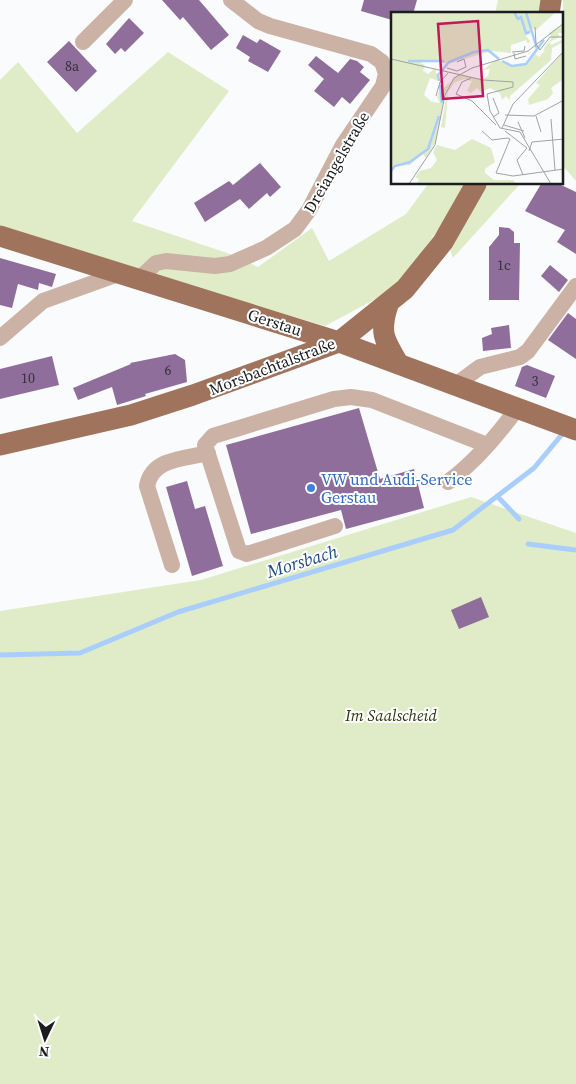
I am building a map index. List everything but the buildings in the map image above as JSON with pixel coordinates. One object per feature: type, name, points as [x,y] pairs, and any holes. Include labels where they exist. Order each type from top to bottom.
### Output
[{"type":"main road","name":"Morsbachtalstraße","points":[[0,445],[139,412],[193,395],[339,342],[388,305],[426,266],[443,242],[475,185]]},
{"type":"main road","name":"Gerstau","points":[[0,236],[339,342],[457,384],[576,430]]},
{"type":"main road","points":[[388,305],[382,323],[385,342],[398,363]]},
{"type":"street","points":[[83,42],[125,0]]},
{"type":"street","name":"Dreiangelstraße","points":[[130,276],[156,263],[166,261],[215,266],[230,264],[266,248],[295,229],[309,210],[343,145],[383,86],[386,74],[382,62],[371,54],[270,26],[258,21],[231,0]]},
{"type":"street","points":[[0,338],[43,301],[130,276]]},
{"type":"street","points":[[457,384],[480,367],[520,357],[528,351],[576,286]]},
{"type":"street","points":[[335,526],[247,554],[239,551],[205,446],[213,436],[334,399],[351,397],[372,400],[487,445]]},
{"type":"street","points":[[448,482],[462,471],[487,445],[518,407]]},
{"type":"street","points":[[172,565],[147,486],[149,476],[156,467],[164,463],[208,454]]},
{"type":"green space","points":[[498,0],[542,0],[540,12],[495,12]]},
{"type":"green space","points":[[563,0],[576,0],[576,181],[564,167]]},
{"type":"green space","points":[[168,52],[229,91],[132,221],[230,254],[258,267],[312,228],[329,261],[406,214],[427,185],[464,185],[447,217],[396,288],[325,326],[179,283],[0,240],[0,80],[18,62],[77,133]]},
{"type":"green space","points":[[485,185],[519,185],[453,258],[449,247]]},
{"type":"green space","name":"Im Saalscheid","points":[[471,497],[576,533],[576,1084],[0,1084],[0,611],[201,580]]},
{"type":"waterway","name":"Morsbach","points":[[0,655],[80,653],[178,612],[453,530],[534,468],[564,432]]},
{"type":"waterway","points":[[497,496],[519,519]]},
{"type":"waterway","points":[[528,544],[576,550]]},
{"type":"place","name":"VW und Audi-Service Gerstau","points":[[311,488]]}]
